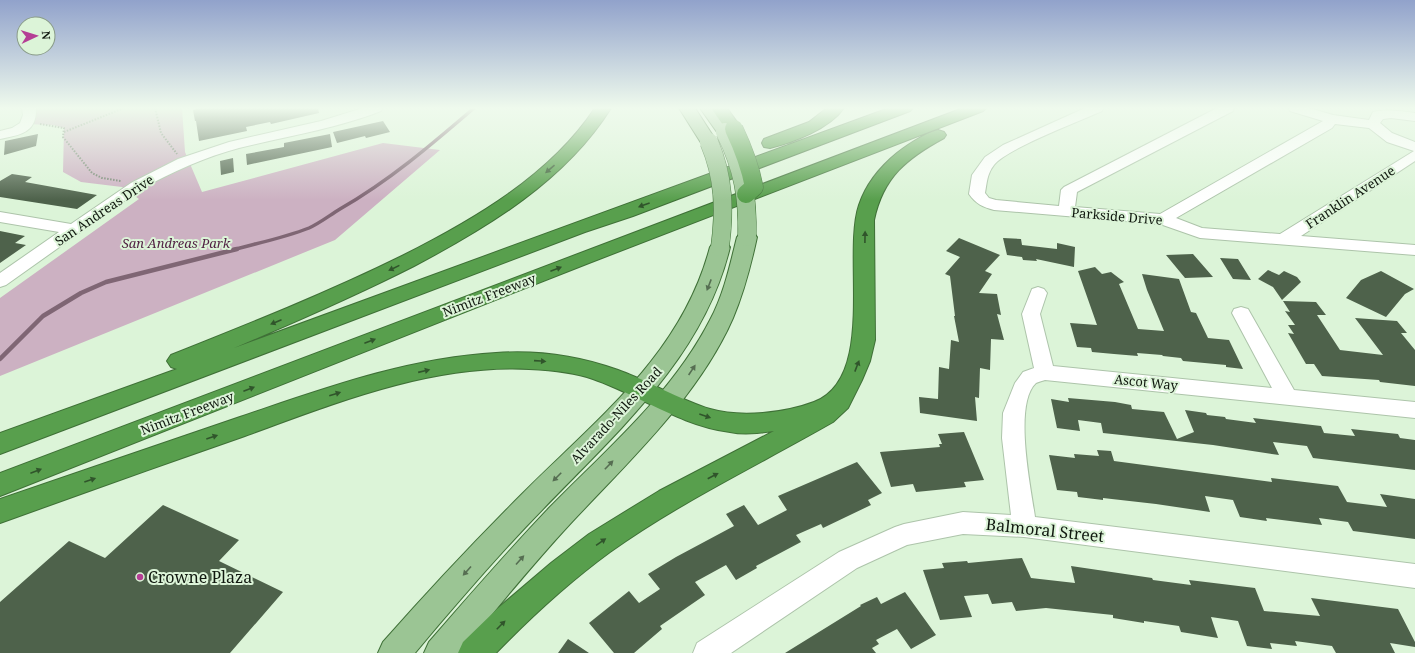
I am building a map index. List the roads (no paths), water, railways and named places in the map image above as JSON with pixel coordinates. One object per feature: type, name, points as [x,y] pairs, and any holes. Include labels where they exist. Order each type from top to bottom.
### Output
[{"type":"highway","points":[[0,430],[251,332],[332,298],[429,250],[479,221],[540,177],[570,149],[578,138]]},
{"type":"highway","points":[[662,198],[680,180],[780,138]]},
{"type":"highway","points":[[0,444],[578,228],[626,212],[823,138]]},
{"type":"highway","name":"Nimitz Freeway","points":[[0,485],[582,259],[908,138]]},
{"type":"highway","points":[[474,653],[511,616],[548,583],[618,530],[683,492],[824,415],[839,401],[855,372],[864,340],[865,220],[867,207],[876,186],[891,168],[920,144],[931,138]]},
{"type":"highway","points":[[0,456],[609,227],[626,212]]},
{"type":"highway","points":[[0,511],[332,395],[387,379],[448,365],[501,360],[558,363],[598,371],[713,419],[732,423],[772,421],[807,415],[825,409],[839,401]]},
{"type":"main road","name":"Alvarado-Niles Road","points":[[394,653],[491,544],[643,390],[663,365],[695,315],[714,272],[724,225],[723,186],[720,169],[708,138]]},
{"type":"main road","points":[[440,653],[553,524],[669,401],[704,352],[721,321],[739,276],[747,237],[746,194],[740,162],[732,138]]},
{"type":"street","name":"San Andreas Drive","points":[[0,281],[136,186],[160,173],[184,162],[234,146],[265,138]]},
{"type":"street","name":"Parkside Drive","points":[[1029,138],[1008,148],[990,160],[980,175],[977,194],[983,201],[994,205],[1163,219],[1200,233],[1415,250]]},
{"type":"street","points":[[1070,212],[1067,206],[1069,190],[1097,174],[1168,138]]},
{"type":"street","points":[[1163,219],[1303,138]]},
{"type":"street","points":[[1391,138],[1415,147]]},
{"type":"street","name":"Franklin Avenue","points":[[1284,239],[1415,155]]},
{"type":"street","points":[[0,217],[74,229]]},
{"type":"street","points":[[1024,526],[1013,438],[1014,413],[1022,388],[1030,377],[1045,372],[1031,314],[1038,293]]},
{"type":"street","points":[[1241,313],[1287,396]]},
{"type":"street","name":"Ascot Way","points":[[1045,372],[1415,410]]},
{"type":"street","name":"Balmoral Street","points":[[707,653],[848,560],[904,536],[963,522],[1024,526],[1415,576]]},
{"type":"waterway","points":[[232,250],[290,235],[317,224],[376,187],[438,138]]},
{"type":"waterway","points":[[0,359],[43,316],[81,293],[106,282],[237,249]]},
{"type":"place","name":"Crowne Plaza","points":[[140,577]]},
{"type":"park label","name":"San Andreas Park","points":[[176,243]]}]
